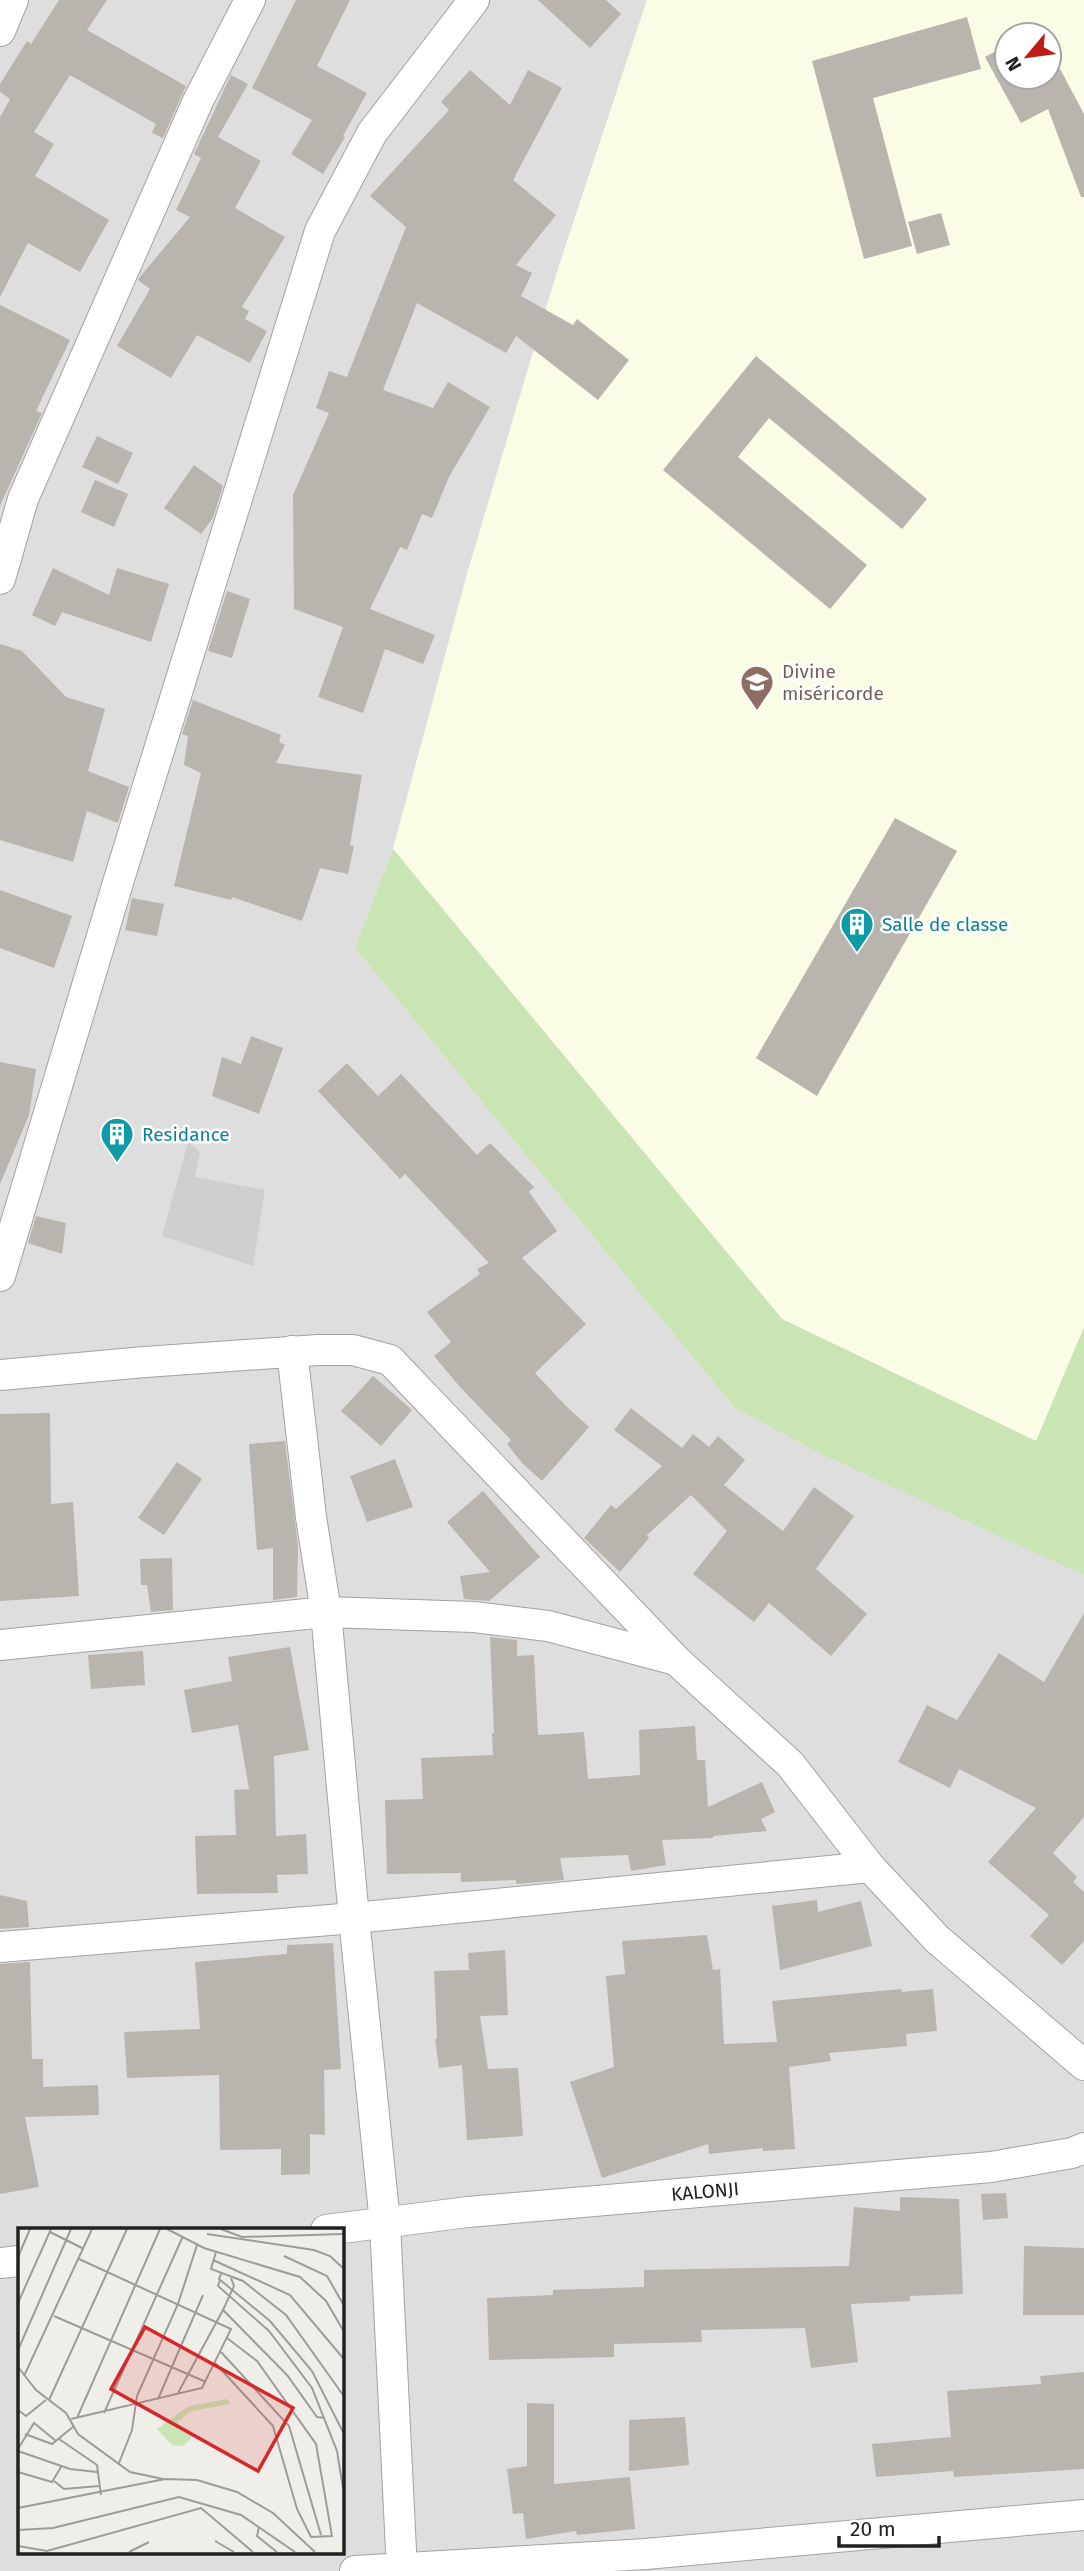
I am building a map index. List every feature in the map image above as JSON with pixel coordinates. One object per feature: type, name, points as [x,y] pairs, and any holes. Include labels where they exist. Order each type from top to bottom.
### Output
[{"type":"street","points":[[0,31],[13,0]]},
{"type":"street","points":[[0,579],[23,499],[198,101],[250,0]]},
{"type":"street","points":[[0,1276],[120,876],[320,231],[372,133],[474,0]]},
{"type":"street","points":[[0,1375],[292,1351],[353,1350],[390,1360],[677,1661],[790,1764],[870,1867],[937,1940],[1084,2066]]},
{"type":"street","points":[[292,1351],[311,1517],[326,1612],[385,2223],[402,2569]]},
{"type":"street","points":[[0,1646],[326,1612],[474,1617],[548,1626],[677,1661]]},
{"type":"street","points":[[0,1947],[354,1919],[870,1867]]},
{"type":"street","name":"KALONJI","points":[[343,2228],[468,2212],[991,2167],[1072,2153],[1084,2148]]},
{"type":"street","points":[[0,2263],[18,2261]]},
{"type":"street","points":[[355,2571],[660,2552],[1084,2515]]},
{"type":"shaded area","points":[[0,0],[647,0],[556,275],[467,574],[393,849],[355,948],[735,1408],[819,1453],[1084,1573],[1084,2571],[0,2571]]},
{"type":"shaded area","name":"Divine miséricorde","points":[[647,0],[1084,0],[1084,1327],[1037,1442],[782,1319],[393,849],[467,574],[556,275]]},
{"type":"shaded area","points":[[188,1142],[200,1152],[195,1177],[265,1190],[253,1266],[162,1236]]},
{"type":"green space","points":[[393,849],[782,1319],[1036,1441],[1084,1327],[1084,1575],[819,1453],[735,1408],[355,948]]},
{"type":"building","points":[[59,0],[107,0],[87,30],[186,86],[163,138],[152,133],[156,124],[70,75],[34,132],[54,144],[35,176],[109,220],[80,272],[28,243],[0,297],[0,117],[10,99],[0,92],[0,84],[27,41],[31,44]]},
{"type":"building","points":[[296,0],[350,0],[317,66],[367,93],[323,174],[291,154],[312,120],[252,88]]},
{"type":"building","points":[[538,0],[606,0],[621,14],[590,48]]},
{"type":"building","points":[[967,17],[981,69],[873,98],[912,246],[864,259],[812,61]]},
{"type":"building","points":[[993,53],[993,72],[985,57]]},
{"type":"building","points":[[470,70],[510,105],[528,70],[562,88],[513,180],[556,215],[516,265],[532,273],[521,296],[573,325],[577,319],[629,360],[598,400],[516,336],[506,353],[417,303],[383,390],[433,408],[448,382],[490,407],[449,477],[432,518],[422,514],[407,550],[400,547],[370,609],[435,635],[423,664],[385,649],[363,713],[318,697],[343,627],[294,609],[293,495],[329,413],[316,408],[329,371],[347,377],[406,227],[370,196],[449,110],[441,102]]},
{"type":"building","points":[[1063,74],[1084,114],[1084,197],[1081,197],[1048,109],[1021,123],[1004,91],[1063,91]]},
{"type":"building","points":[[231,75],[248,84],[218,137],[261,161],[235,208],[285,237],[242,307],[249,311],[245,319],[267,331],[250,363],[197,335],[171,378],[117,346],[150,289],[138,280],[139,278],[190,217],[176,210],[201,158],[194,154]]},
{"type":"building","points":[[941,213],[950,245],[917,254],[908,222]]},
{"type":"building","points":[[0,305],[70,340],[36,411],[42,413],[0,506]]},
{"type":"building","points":[[756,356],[927,499],[902,529],[769,418],[738,457],[867,565],[830,609],[663,470]]},
{"type":"building","points":[[97,436],[133,453],[118,484],[82,467]]},
{"type":"building","points":[[194,465],[223,486],[213,518],[201,534],[164,508]]},
{"type":"building","points":[[95,480],[128,494],[114,527],[81,512]]},
{"type":"building","points":[[53,568],[109,595],[117,568],[169,584],[151,642],[62,612],[55,626],[32,615]]},
{"type":"building","points":[[227,591],[250,599],[232,658],[208,651]]},
{"type":"building","points":[[0,644],[22,651],[66,697],[105,709],[88,771],[129,787],[118,823],[87,811],[73,862],[0,840]]},
{"type":"building","points":[[193,700],[281,735],[279,742],[285,745],[276,763],[362,775],[348,874],[320,868],[302,921],[232,897],[231,900],[174,886],[201,773],[184,765],[188,736],[182,734]]},
{"type":"building","name":"Salle de classe","points":[[895,818],[957,851],[817,1096],[756,1058]]},
{"type":"building","points":[[0,890],[72,916],[54,968],[0,948]]},
{"type":"building","points":[[132,898],[164,904],[157,936],[125,930]]},
{"type":"building","points":[[251,1036],[283,1048],[259,1114],[212,1096],[222,1057],[241,1064]]},
{"type":"building","points":[[0,1062],[36,1069],[29,1115],[0,1184]]},
{"type":"building","points":[[347,1063],[378,1096],[401,1074],[477,1155],[490,1143],[534,1187],[529,1192],[557,1231],[522,1258],[586,1324],[535,1373],[589,1427],[542,1481],[523,1464],[507,1444],[511,1440],[434,1356],[451,1342],[427,1312],[480,1274],[477,1269],[489,1263],[405,1174],[400,1179],[318,1091]]},
{"type":"building","points":[[36,1216],[66,1223],[62,1254],[28,1243]]},
{"type":"building","points":[[373,1376],[412,1410],[381,1446],[341,1411]]},
{"type":"building","points":[[631,1408],[682,1448],[693,1434],[709,1447],[718,1436],[745,1460],[724,1485],[783,1531],[814,1487],[854,1516],[816,1569],[867,1614],[831,1656],[769,1603],[754,1622],[693,1574],[727,1531],[691,1495],[647,1535],[649,1538],[620,1572],[584,1538],[611,1505],[616,1509],[662,1466],[614,1430]]},
{"type":"building","points":[[50,1413],[51,1504],[73,1502],[79,1596],[0,1601],[0,1414]]},
{"type":"building","points":[[285,1441],[298,1546],[297,1597],[273,1600],[273,1548],[257,1550],[249,1444]]},
{"type":"building","points":[[395,1459],[413,1507],[367,1522],[350,1476]]},
{"type":"building","points":[[177,1462],[202,1479],[164,1535],[138,1518]]},
{"type":"building","points":[[483,1491],[540,1557],[489,1601],[464,1599],[460,1576],[490,1572],[447,1522]]},
{"type":"building","points":[[172,1558],[173,1610],[151,1612],[147,1585],[141,1585],[140,1559]]},
{"type":"building","points":[[1084,1613],[1084,1817],[1053,1853],[1077,1877],[1073,1882],[1084,1892],[1084,1941],[1062,1965],[1030,1936],[1049,1915],[988,1862],[1036,1808],[959,1769],[950,1788],[898,1762],[927,1705],[957,1720],[999,1653],[1044,1682]]},
{"type":"building","points":[[490,1637],[517,1640],[517,1656],[534,1655],[538,1735],[584,1732],[588,1779],[640,1775],[639,1730],[695,1726],[697,1760],[705,1760],[708,1807],[762,1782],[775,1812],[761,1819],[767,1831],[713,1838],[662,1840],[666,1865],[631,1871],[628,1855],[560,1858],[564,1880],[516,1884],[516,1880],[461,1882],[461,1873],[387,1874],[385,1800],[423,1799],[421,1758],[493,1755]]},
{"type":"building","points":[[290,1647],[309,1750],[274,1756],[276,1836],[306,1834],[308,1874],[277,1875],[278,1893],[197,1894],[195,1836],[236,1835],[234,1790],[249,1789],[238,1725],[192,1733],[184,1690],[232,1681],[228,1657]]},
{"type":"building","points":[[143,1651],[145,1685],[91,1689],[88,1655]]},
{"type":"building","points":[[0,1895],[27,1901],[29,1927],[0,1929]]},
{"type":"building","points":[[817,1900],[818,1912],[861,1901],[872,1946],[780,1970],[772,1906]]},
{"type":"building","points":[[707,1935],[713,1970],[720,1969],[724,2044],[777,2042],[772,2001],[901,1989],[902,1992],[933,1989],[937,2031],[906,2034],[907,2046],[829,2053],[831,2061],[789,2067],[795,2149],[763,2151],[763,2148],[709,2154],[708,2144],[602,2178],[570,2082],[614,2067],[606,1976],[625,1974],[622,1941]]},
{"type":"building","points":[[333,1943],[341,2069],[324,2070],[325,2135],[310,2134],[310,2174],[281,2175],[281,2149],[220,2150],[219,2075],[127,2078],[124,2032],[200,2029],[195,1962],[287,1954],[287,1945]]},
{"type":"building","points":[[505,1950],[508,2015],[480,2016],[488,2069],[518,2068],[523,2136],[467,2140],[462,2065],[439,2068],[435,2039],[434,1971],[469,1970],[468,1953]]},
{"type":"building","points":[[30,1962],[32,2059],[43,2059],[43,2087],[98,2085],[99,2115],[25,2117],[39,2187],[0,2194],[0,1964]]},
{"type":"building","points":[[1006,2193],[1008,2218],[983,2220],[981,2194]]},
{"type":"building","points":[[900,2197],[959,2199],[963,2294],[910,2296],[910,2301],[851,2304],[858,2362],[811,2368],[805,2328],[701,2330],[702,2342],[614,2344],[614,2357],[489,2360],[487,2298],[553,2295],[553,2290],[644,2287],[644,2270],[849,2266],[854,2207],[900,2211]]},
{"type":"building","points":[[1024,2246],[1084,2248],[1084,2315],[1023,2315]]},
{"type":"building","points":[[1084,2372],[1084,2469],[954,2477],[953,2471],[876,2477],[872,2444],[951,2437],[947,2391],[1041,2384],[1040,2376]]},
{"type":"building","points":[[527,2403],[554,2404],[554,2484],[630,2477],[635,2529],[577,2535],[576,2531],[526,2539],[523,2513],[513,2514],[507,2469],[527,2466]]},
{"type":"building","points":[[685,2417],[689,2465],[629,2471],[629,2420]]},
{"type":"place","name":"Divine miséricorde","points":[[757,712]]},
{"type":"place","name":"Salle de classe","points":[[857,954]]},
{"type":"place","name":"Residance","points":[[117,1164]]}]
